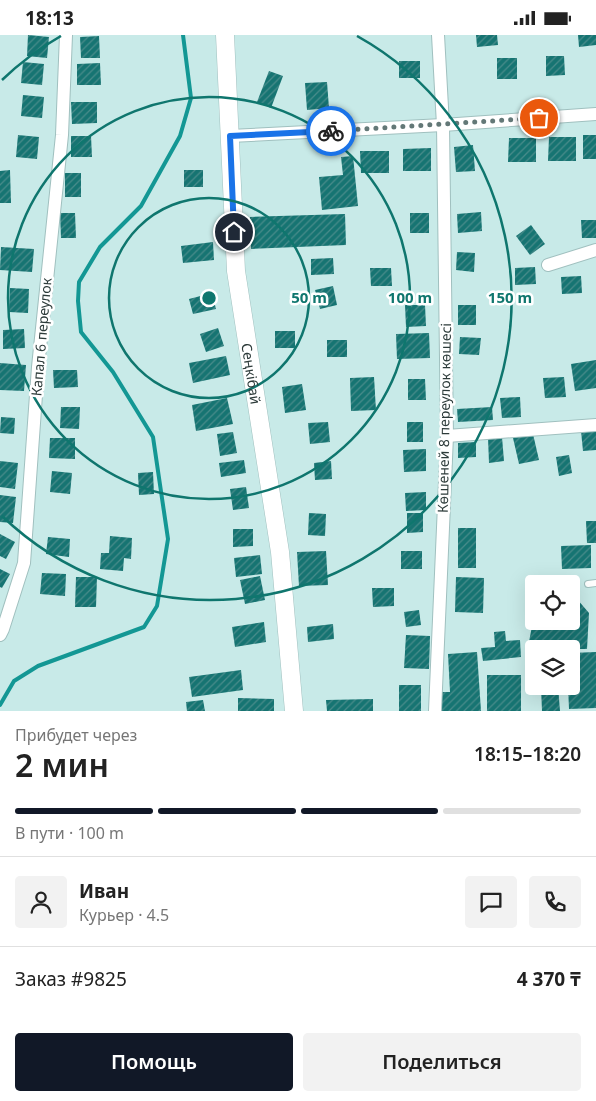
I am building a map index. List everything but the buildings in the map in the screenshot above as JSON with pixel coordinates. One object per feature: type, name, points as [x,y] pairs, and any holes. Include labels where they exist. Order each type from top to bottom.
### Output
[{"type":"street","name":"Капал 6 переулок","points":[[0,635],[24,563],[38,367],[62,135],[66,35]]},
{"type":"street","name":"Сеңкібай","points":[[225,35],[236,271],[280,552],[294,711]]},
{"type":"street","name":"Көшеней 8 переулок көшесі","points":[[435,711],[447,436],[443,125],[438,35]]},
{"type":"street","points":[[230,136],[443,125],[596,114]]},
{"type":"street","points":[[548,265],[596,249]]},
{"type":"street","points":[[447,436],[596,425]]},
{"type":"lane","points":[[588,584],[596,583]]},
{"type":"waterway","points":[[0,705],[14,681],[38,666],[144,627],[157,606],[168,539],[153,437],[113,372],[81,332],[78,301],[79,282],[100,247],[141,206],[180,136],[191,98],[183,35]]},
{"type":"way so far","points":[[331,131],[539,118]]},
{"type":"route","points":[[234,232],[230,136],[331,131]]}]
